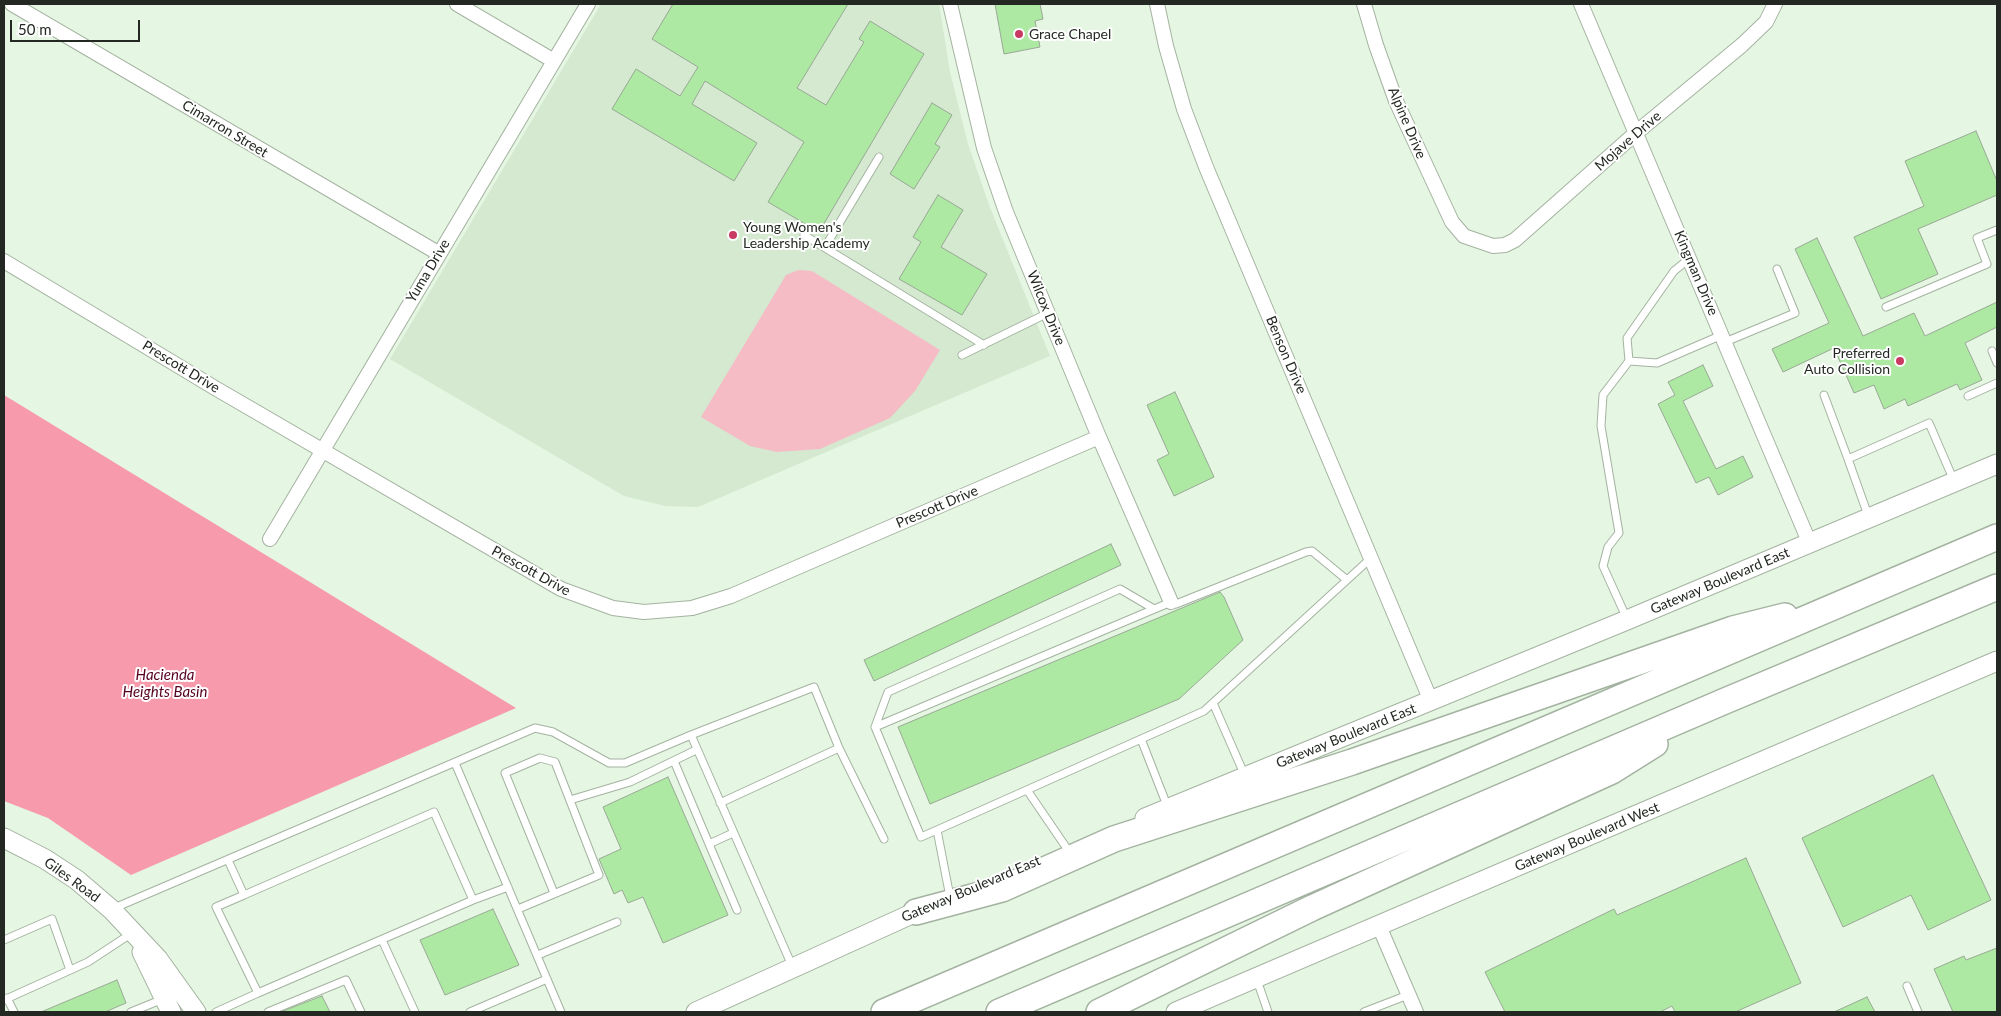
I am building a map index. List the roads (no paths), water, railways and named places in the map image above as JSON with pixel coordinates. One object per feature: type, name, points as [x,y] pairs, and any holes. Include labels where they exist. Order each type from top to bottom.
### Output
[{"type":"highway","points":[[884,1012],[1997,537]]},
{"type":"highway","points":[[1000,1012],[1725,701],[1997,587]]},
{"type":"highway","points":[[916,912],[950,900],[1002,889],[1070,854],[1352,762],[1732,629],[1867,594]]},
{"type":"highway","points":[[1099,1012],[1312,908],[1494,823],[1612,772],[1725,701]]},
{"type":"main road","name":"Gateway Boulevard East","points":[[1070,854],[1168,808],[1627,620],[1997,464]]},
{"type":"main road","name":"Gateway Boulevard West","points":[[1184,1011],[1256,978],[1997,661]]},
{"type":"main road","name":"Giles Road","points":[[4,838],[69,874],[112,910],[158,959],[196,1012]]},
{"type":"main road","name":"Gateway Boulevard East","points":[[696,1012],[916,912]]},
{"type":"main road","name":"Giles Road","points":[[132,933],[168,1005]]},
{"type":"street","points":[[4,10],[7,4]]},
{"type":"street","name":"Cimarron Street","points":[[12,4],[438,253]]},
{"type":"street","points":[[457,4],[554,61]]},
{"type":"street","name":"Yuma Drive","points":[[270,539],[438,253],[588,4]]},
{"type":"street","name":"Wilcox Drive","points":[[950,4],[984,148],[1006,212],[1099,437],[1171,602]]},
{"type":"street","name":"Benson Drive","points":[[1157,4],[1166,46],[1184,109],[1431,701]]},
{"type":"street","name":"Alpine Drive","points":[[1364,4],[1376,46],[1396,101],[1452,222],[1464,236]]},
{"type":"street","name":"Kingman Drive","points":[[1581,4],[1637,132],[1810,544]]},
{"type":"street","name":"Mojave Drive","points":[[1464,236],[1493,246],[1505,245],[1515,240],[1637,132],[1742,45],[1766,22],[1775,4]]},
{"type":"street","name":"Prescott Drive","points":[[4,261],[561,589],[613,608],[644,612],[692,608],[732,596],[1099,437]]},
{"type":"street","points":[[1379,926],[1416,1012]]},
{"type":"lane","points":[[825,247],[879,157]]},
{"type":"lane","points":[[1886,307],[1987,264],[1977,238],[1997,230]]},
{"type":"lane","points":[[804,235],[984,344]]},
{"type":"lane","points":[[1627,620],[1603,566],[1608,547],[1619,533],[1601,426],[1603,395],[1629,361],[1627,338],[1674,271],[1690,258]]},
{"type":"lane","points":[[1629,361],[1656,363],[1795,313],[1778,269]]},
{"type":"lane","points":[[962,355],[1048,313]]},
{"type":"lane","points":[[1992,351],[1997,363]]},
{"type":"lane","points":[[1968,396],[1997,383]]},
{"type":"lane","points":[[1824,395],[1869,518]]},
{"type":"lane","points":[[1848,459],[1929,423],[1954,482]]},
{"type":"lane","points":[[875,727],[1171,602],[1176,604],[1312,551],[1347,580]]},
{"type":"lane","points":[[1154,609],[1120,589],[888,692],[875,727],[921,837],[1204,711],[1371,558]]},
{"type":"lane","points":[[112,910],[535,728],[553,732],[609,763],[625,763],[814,687],[839,748],[884,839]]},
{"type":"lane","points":[[1213,703],[1245,777]]},
{"type":"lane","points":[[691,735],[793,968]]},
{"type":"lane","points":[[1141,739],[1168,808]]},
{"type":"lane","points":[[720,803],[839,748]]},
{"type":"lane","points":[[570,800],[630,782],[696,750]]},
{"type":"lane","points":[[518,909],[599,875],[555,762],[540,758],[504,774],[554,893]]},
{"type":"lane","points":[[674,761],[737,910]]},
{"type":"lane","points":[[455,763],[561,1012]]},
{"type":"lane","points":[[1027,790],[1070,854]]},
{"type":"lane","points":[[258,993],[216,906],[434,812],[473,900]]},
{"type":"lane","points":[[937,830],[950,900]]},
{"type":"lane","points":[[709,844],[733,833]]},
{"type":"lane","points":[[228,860],[244,895]]},
{"type":"lane","points":[[216,1012],[473,900],[508,887]]},
{"type":"lane","points":[[4,940],[52,919],[70,970]]},
{"type":"lane","points":[[538,955],[617,922]]},
{"type":"lane","points":[[14,1012],[6,999],[88,962],[132,933]]},
{"type":"lane","points":[[382,940],[415,1012]]},
{"type":"lane","points":[[1256,978],[1268,1012]]},
{"type":"lane","points":[[470,1012],[547,979]]},
{"type":"lane","points":[[268,1012],[346,980],[360,1012]]},
{"type":"lane","points":[[1906,986],[1918,1012]]},
{"type":"lane","points":[[1364,1012],[1408,995]]},
{"type":"lane","points":[[131,1012],[168,1005]]},
{"type":"water","name":"Hacienda Heights Basin","points":[[4,395],[516,708],[131,875],[48,818],[4,801]]},
{"type":"place","name":"Grace Chapel","points":[[1019,34]]},
{"type":"place","name":"Young Women's Leadership Academy","points":[[733,235]]},
{"type":"place","name":"Preferred Auto Collision","points":[[1900,361]]}]
